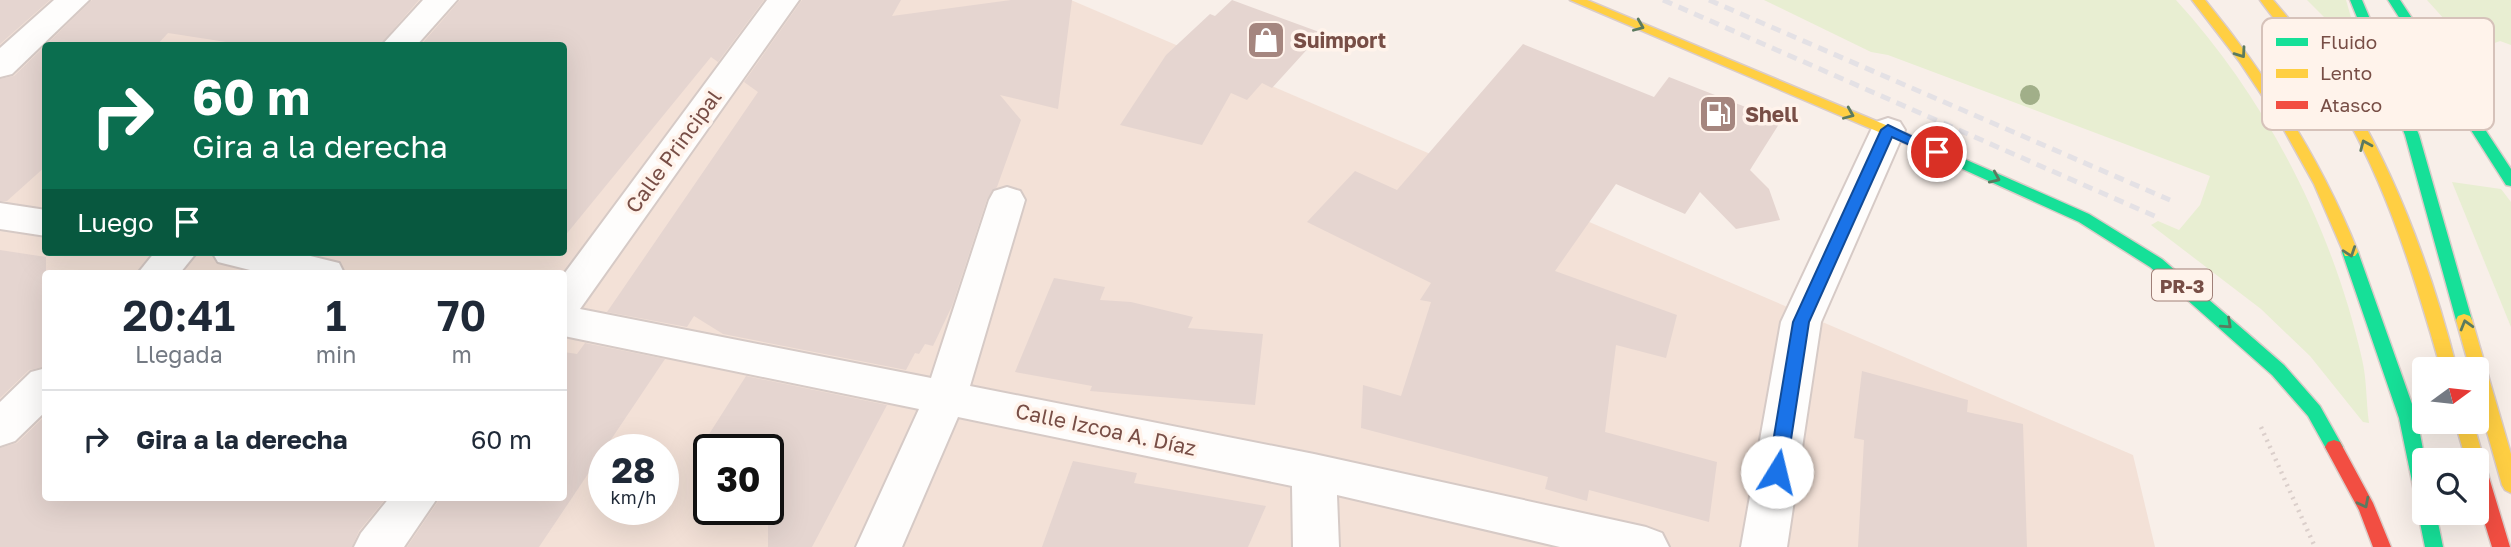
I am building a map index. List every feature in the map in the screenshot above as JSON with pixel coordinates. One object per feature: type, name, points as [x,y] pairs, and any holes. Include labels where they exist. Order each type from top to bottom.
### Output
[{"type":"highway","name":"PR-3","points":[[1576,0],[1888,130],[2084,218],[2165,271],[2278,370],[2314,411],[2367,508],[2382,547]]},
{"type":"highway","points":[[2198,0],[2233,41],[2262,83]]},
{"type":"highway","points":[[2266,0],[2281,18]]},
{"type":"highway","points":[[2356,0],[2363,18]]},
{"type":"highway","points":[[2394,0],[2406,18]]},
{"type":"highway","points":[[2290,130],[2333,205],[2408,418],[2414,448]]},
{"type":"highway","points":[[2359,130],[2424,285],[2445,357]]},
{"type":"highway","points":[[2410,130],[2511,485]]},
{"type":"highway","points":[[2478,130],[2511,181]]},
{"type":"highway","points":[[2489,506],[2501,547]]},
{"type":"highway","points":[[2429,525],[2434,547]]},
{"type":"street","points":[[0,66],[73,0]]},
{"type":"street","points":[[401,42],[441,0]]},
{"type":"street","name":"Calle Principal","points":[[567,298],[783,0]]},
{"type":"street","points":[[1764,547],[1801,322],[1888,130]]},
{"type":"street","points":[[879,547],[946,396],[1007,200]]},
{"type":"street","points":[[0,216],[42,222]]},
{"type":"street","points":[[160,270],[174,256]]},
{"type":"street","points":[[249,256],[312,270]]},
{"type":"street","name":"Calle Izcoa A. Díaz","points":[[567,322],[1314,472],[1646,547]]},
{"type":"street","points":[[0,429],[42,388]]},
{"type":"street","points":[[1314,472],[1317,547]]},
{"type":"street","points":[[377,547],[413,501]]},
{"type":"path","points":[[2259,423],[2315,547]]},
{"type":"shaded area","points":[[0,0],[1071,0],[2133,455],[2155,547],[0,547]]},
{"type":"green space","points":[[1764,0],[2176,0],[2209,38],[2262,114],[2262,130],[2271,130],[2314,214],[2349,310],[2364,367],[2369,423],[2363,422],[2310,356],[2261,309],[2151,225],[2158,221],[2179,230],[2200,205],[2210,176],[1888,55],[1871,52]]},
{"type":"green space","points":[[2307,0],[2346,0],[2351,18],[2325,18]]},
{"type":"green space","points":[[2427,0],[2511,0],[2511,45],[2500,41],[2494,43],[2494,18],[2443,18]]},
{"type":"green space","points":[[2452,182],[2501,189],[2511,202],[2511,327]]},
{"type":"building","points":[[0,0],[50,0],[0,44]]},
{"type":"building","points":[[92,0],[419,0],[382,42],[226,42],[168,33],[160,42],[49,42]]},
{"type":"building","points":[[460,0],[764,0],[718,62],[711,57],[567,233],[567,42],[423,42]]},
{"type":"building","points":[[802,0],[901,0],[892,16],[1011,0],[1072,0],[1058,109],[1000,95],[1021,120],[997,187],[987,199],[952,306],[933,346],[925,344],[919,354],[915,353],[906,370],[723,334],[694,316],[687,327],[607,312],[758,92],[744,82]]},
{"type":"building","points":[[1232,0],[1322,33],[1272,88],[1262,83],[1247,100],[1231,93],[1202,145],[1120,125],[1166,55],[1210,14],[1215,16]]},
{"type":"building","points":[[1523,44],[1654,97],[1669,77],[1781,121],[1750,170],[1769,189],[1780,220],[1736,229],[1700,192],[1685,214],[1616,184],[1555,271],[1677,315],[1666,358],[1616,345],[1605,432],[1717,462],[1709,522],[1589,490],[1587,501],[1545,489],[1548,477],[1361,428],[1363,385],[1401,396],[1431,302],[1420,300],[1431,283],[1307,222],[1355,171],[1397,190]]},
{"type":"building","points":[[42,49],[42,170],[7,201],[0,201],[0,79],[14,76]]},
{"type":"building","points":[[0,250],[46,257],[46,270],[42,270],[42,367],[29,370],[0,398]]},
{"type":"building","points":[[1054,278],[1105,287],[1100,300],[1131,302],[1193,317],[1188,328],[1263,334],[1255,405],[1090,391],[1092,386],[1015,372]]},
{"type":"building","points":[[585,343],[665,359],[615,434],[588,434],[588,474],[539,547],[407,547],[438,501],[567,501],[567,352],[577,354]]},
{"type":"building","points":[[1862,371],[1968,400],[1967,412],[2023,424],[2027,547],[1858,547],[1864,440],[1854,438]]},
{"type":"building","points":[[746,376],[887,405],[812,547],[768,547],[768,525],[784,525],[784,434],[709,434]]},
{"type":"building","points":[[42,419],[42,501],[384,501],[359,531],[352,547],[0,547],[0,448],[17,443]]},
{"type":"building","points":[[1073,461],[1137,473],[1134,483],[1266,506],[1248,547],[1042,547]]},
{"type":"railway","points":[[1663,0],[2159,218]]},
{"type":"railway","points":[[1709,0],[2170,200]]},
{"type":"traffic: fast","points":[[2356,0],[2363,18]]},
{"type":"traffic: fast","points":[[2394,0],[2406,18]]},
{"type":"traffic: fast","points":[[2410,130],[2464,320]]},
{"type":"traffic: fast","points":[[2478,130],[2511,181]]},
{"type":"traffic: fast","points":[[1919,144],[2084,218],[2156,263],[2278,370],[2314,411],[2334,447]]},
{"type":"traffic: fast","points":[[2350,252],[2408,418],[2414,448]]},
{"type":"traffic: fast","points":[[2429,525],[2434,547]]},
{"type":"traffic: slow","points":[[1576,0],[1919,144]]},
{"type":"traffic: slow","points":[[2198,0],[2262,84]]},
{"type":"traffic: slow","points":[[2266,0],[2281,18]]},
{"type":"traffic: slow","points":[[2292,130],[2321,184],[2350,252]]},
{"type":"traffic: slow","points":[[2360,130],[2406,234],[2445,357]]},
{"type":"traffic: slow","points":[[2464,320],[2511,485]]},
{"type":"traffic: slow","points":[[2467,434],[2472,448]]},
{"type":"traffic: jam","points":[[2334,447],[2367,508],[2382,547]]},
{"type":"traffic: jam","points":[[2489,507],[2501,547]]},
{"type":"place","name":"Suimport","points":[[1266,40]]},
{"type":"place","name":"Shell","points":[[1718,114]]},
{"type":"route","points":[[1777,472],[1801,322],[1888,130],[1937,152]]}]
